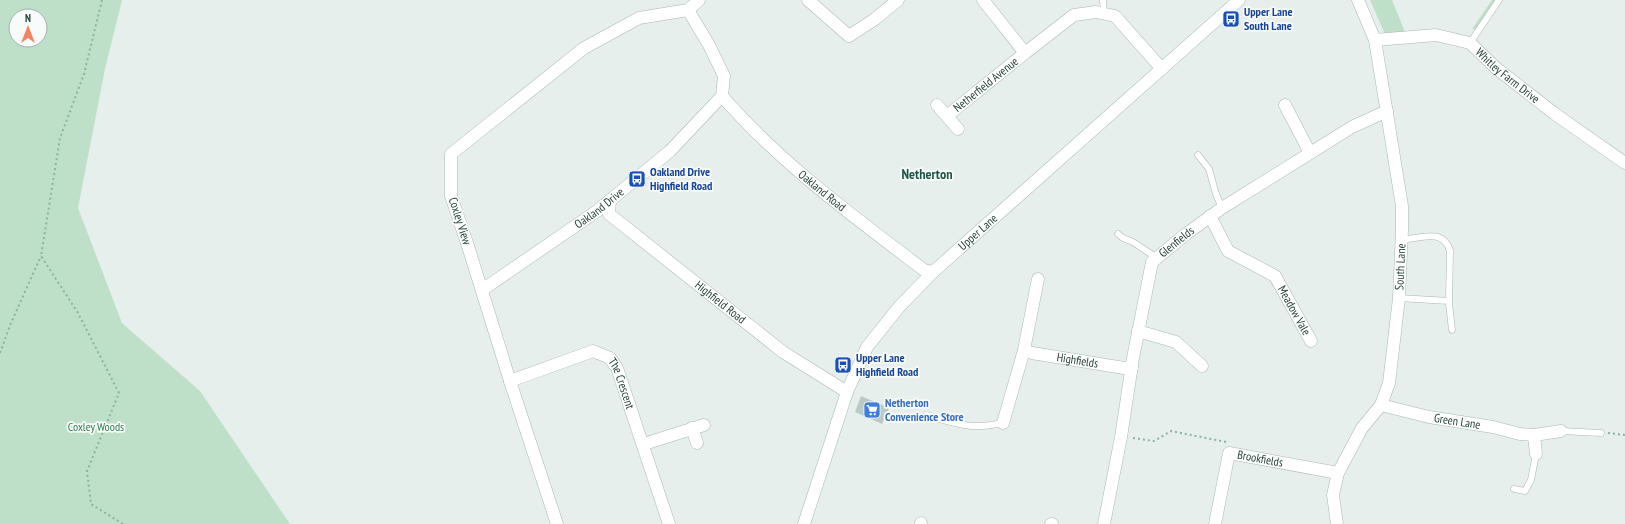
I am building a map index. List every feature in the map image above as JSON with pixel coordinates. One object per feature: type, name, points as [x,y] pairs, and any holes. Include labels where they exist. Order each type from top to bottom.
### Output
[{"type":"street","points":[[699,0],[688,10],[709,45],[724,76],[722,96]]},
{"type":"street","points":[[808,0],[849,36],[875,19],[898,0]]},
{"type":"street","name":"Netherfield Avenue","points":[[983,0],[1025,53]]},
{"type":"street","name":"Upper Lane","points":[[804,524],[847,392],[867,347],[899,307],[933,272],[1238,0]]},
{"type":"street","name":"South Lane","points":[[1337,524],[1333,495],[1338,473],[1362,428],[1381,405],[1389,383],[1399,298],[1402,240],[1402,206],[1375,40],[1358,0]]},
{"type":"street","name":"Coxley View","points":[[557,524],[451,196],[451,154],[584,48],[639,18],[688,10]]},
{"type":"street","name":"Netherfield Avenue","points":[[947,116],[1074,15],[1096,12],[1115,16],[1162,69]]},
{"type":"street","name":"Whitley Farm Drive","points":[[1375,40],[1436,35],[1470,43],[1496,68],[1555,114],[1625,163]]},
{"type":"street","name":"Oakland Drive","points":[[482,290],[591,215],[610,200],[670,151],[722,96]]},
{"type":"street","name":"Oakland Road","points":[[722,96],[742,119],[772,147],[841,207],[924,270],[933,272]]},
{"type":"street","name":"Netherfield Avenue","points":[[937,105],[958,129]]},
{"type":"street","points":[[1285,105],[1310,153]]},
{"type":"street","name":"Glenfields","points":[[1104,524],[1121,437],[1138,331],[1152,262],[1186,234],[1222,208],[1352,127],[1387,111]]},
{"type":"street","name":"Highfield Road","points":[[610,200],[609,214],[783,352],[847,392]]},
{"type":"street","name":"Meadow Vale","points":[[1210,216],[1228,251],[1275,276],[1311,341]]},
{"type":"street","points":[[1003,423],[1024,350],[1038,279]]},
{"type":"street","points":[[1138,331],[1176,342],[1202,366]]},
{"type":"street","name":"Highfields","points":[[1024,350],[1032,353],[1071,360],[1124,368],[1132,367]]},
{"type":"street","name":"The Crescent","points":[[510,381],[593,351],[610,358],[617,368],[644,444],[669,524]]},
{"type":"street","name":"Green Lane","points":[[1381,405],[1428,417],[1480,425],[1520,434],[1534,435],[1561,431]]},
{"type":"street","points":[[644,444],[698,427],[697,443]]},
{"type":"street","points":[[1534,435],[1536,454]]},
{"type":"street","name":"Brookfields","points":[[1215,524],[1229,453],[1338,473]]},
{"type":"lane","points":[[1104,0],[1104,14]]},
{"type":"lane","points":[[1470,43],[1499,0]]},
{"type":"lane","points":[[1198,155],[1209,169],[1216,194],[1222,208]]},
{"type":"lane","points":[[1118,234],[1157,258]]},
{"type":"lane","points":[[1402,240],[1438,236],[1449,244],[1449,301],[1452,330]]},
{"type":"lane","points":[[1399,298],[1449,301]]},
{"type":"lane","points":[[926,415],[951,424],[967,426],[991,426],[1003,423]]},
{"type":"lane","name":"Green Lane","points":[[1561,431],[1602,432]]},
{"type":"lane","points":[[1514,489],[1526,492],[1531,480],[1536,454]]},
{"type":"path","points":[[0,353],[41,256],[60,138],[84,74],[102,0]]},
{"type":"path","points":[[41,256],[78,313],[119,393],[87,471],[91,504],[123,524]]},
{"type":"path","points":[[1121,437],[1154,441],[1171,431],[1229,442],[1229,453]]},
{"type":"path","points":[[1602,432],[1625,435]]},
{"type":"green space","name":"Coxley Woods","points":[[0,0],[122,0],[105,69],[78,208],[122,323],[200,391],[290,524],[0,524]]},
{"type":"green space","points":[[1370,0],[1392,0],[1405,32],[1385,34]]},
{"type":"green space","points":[[1492,0],[1503,0],[1478,30],[1472,29]]},
{"type":"building","name":"Netherton Convenience Store","points":[[861,396],[889,408],[882,424],[855,412]]},
{"type":"place","name":"Upper Lane South Lane","points":[[1231,19]]},
{"type":"place","name":"Oakland Drive Highfield Road","points":[[637,179]]},
{"type":"place","name":"Upper Lane Highfield Road","points":[[843,365]]},
{"type":"place","name":"Netherton Convenience Store","points":[[872,410]]},
{"type":"district","name":"Netherton","points":[[927,174]]}]
